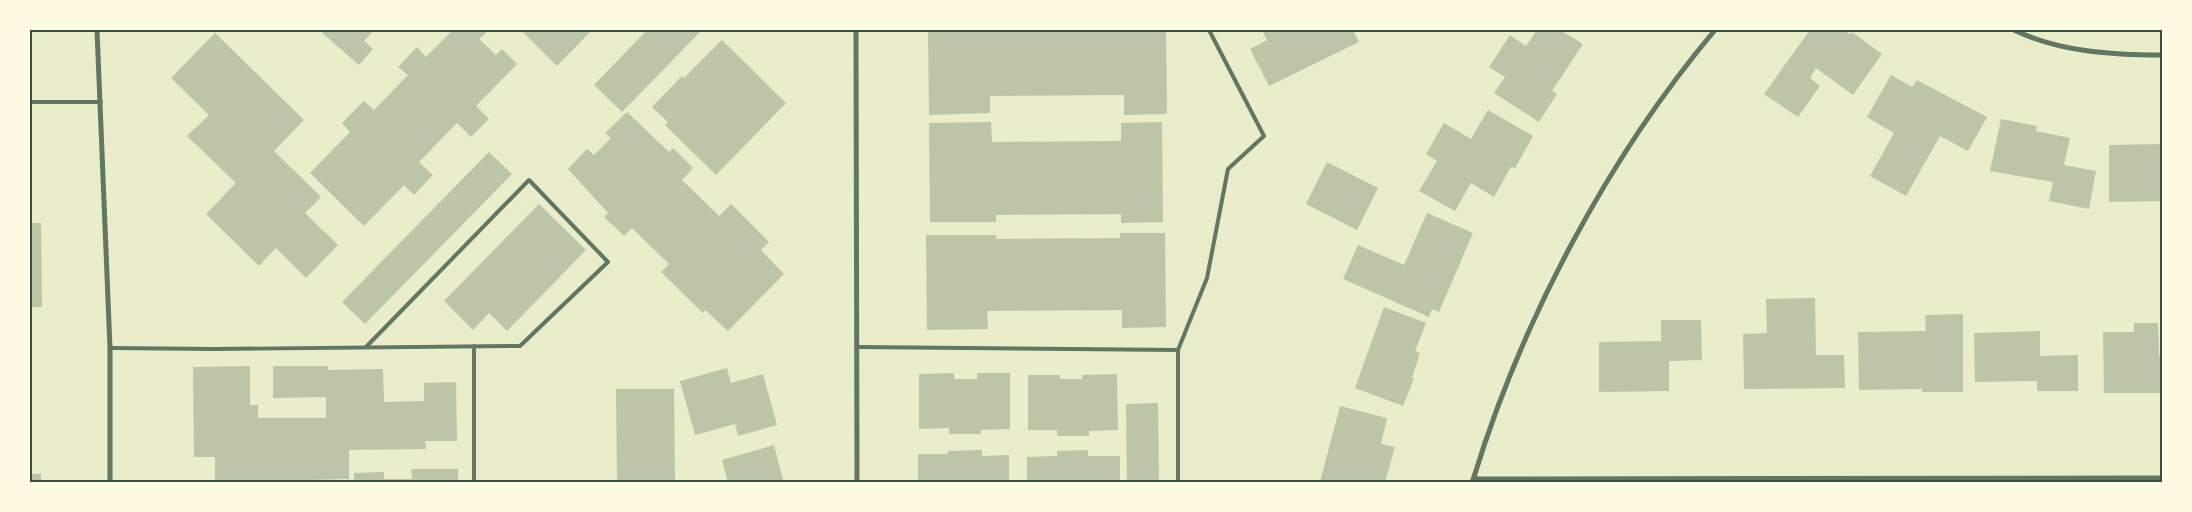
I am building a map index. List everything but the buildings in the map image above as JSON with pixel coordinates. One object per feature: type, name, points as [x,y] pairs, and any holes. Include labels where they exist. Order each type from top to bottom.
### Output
[{"type":"street","points":[[97,30],[110,348],[110,482]]},
{"type":"street","points":[[856,30],[857,482]]},
{"type":"street","points":[[1715,30],[1698,50],[1630,145],[1583,223],[1531,327],[1495,413],[1473,480],[2162,478]]},
{"type":"street","points":[[2014,30],[2072,48],[2121,55],[2162,55]]},
{"type":"lane","points":[[1178,482],[1178,350],[1207,278],[1228,169],[1264,136],[1210,30]]},
{"type":"lane","points":[[30,102],[101,102]]},
{"type":"lane","points":[[110,348],[366,347],[520,346],[608,262],[529,180],[366,347]]},
{"type":"lane","points":[[474,346],[474,482]]},
{"type":"lane","points":[[857,347],[1178,350]]}]
